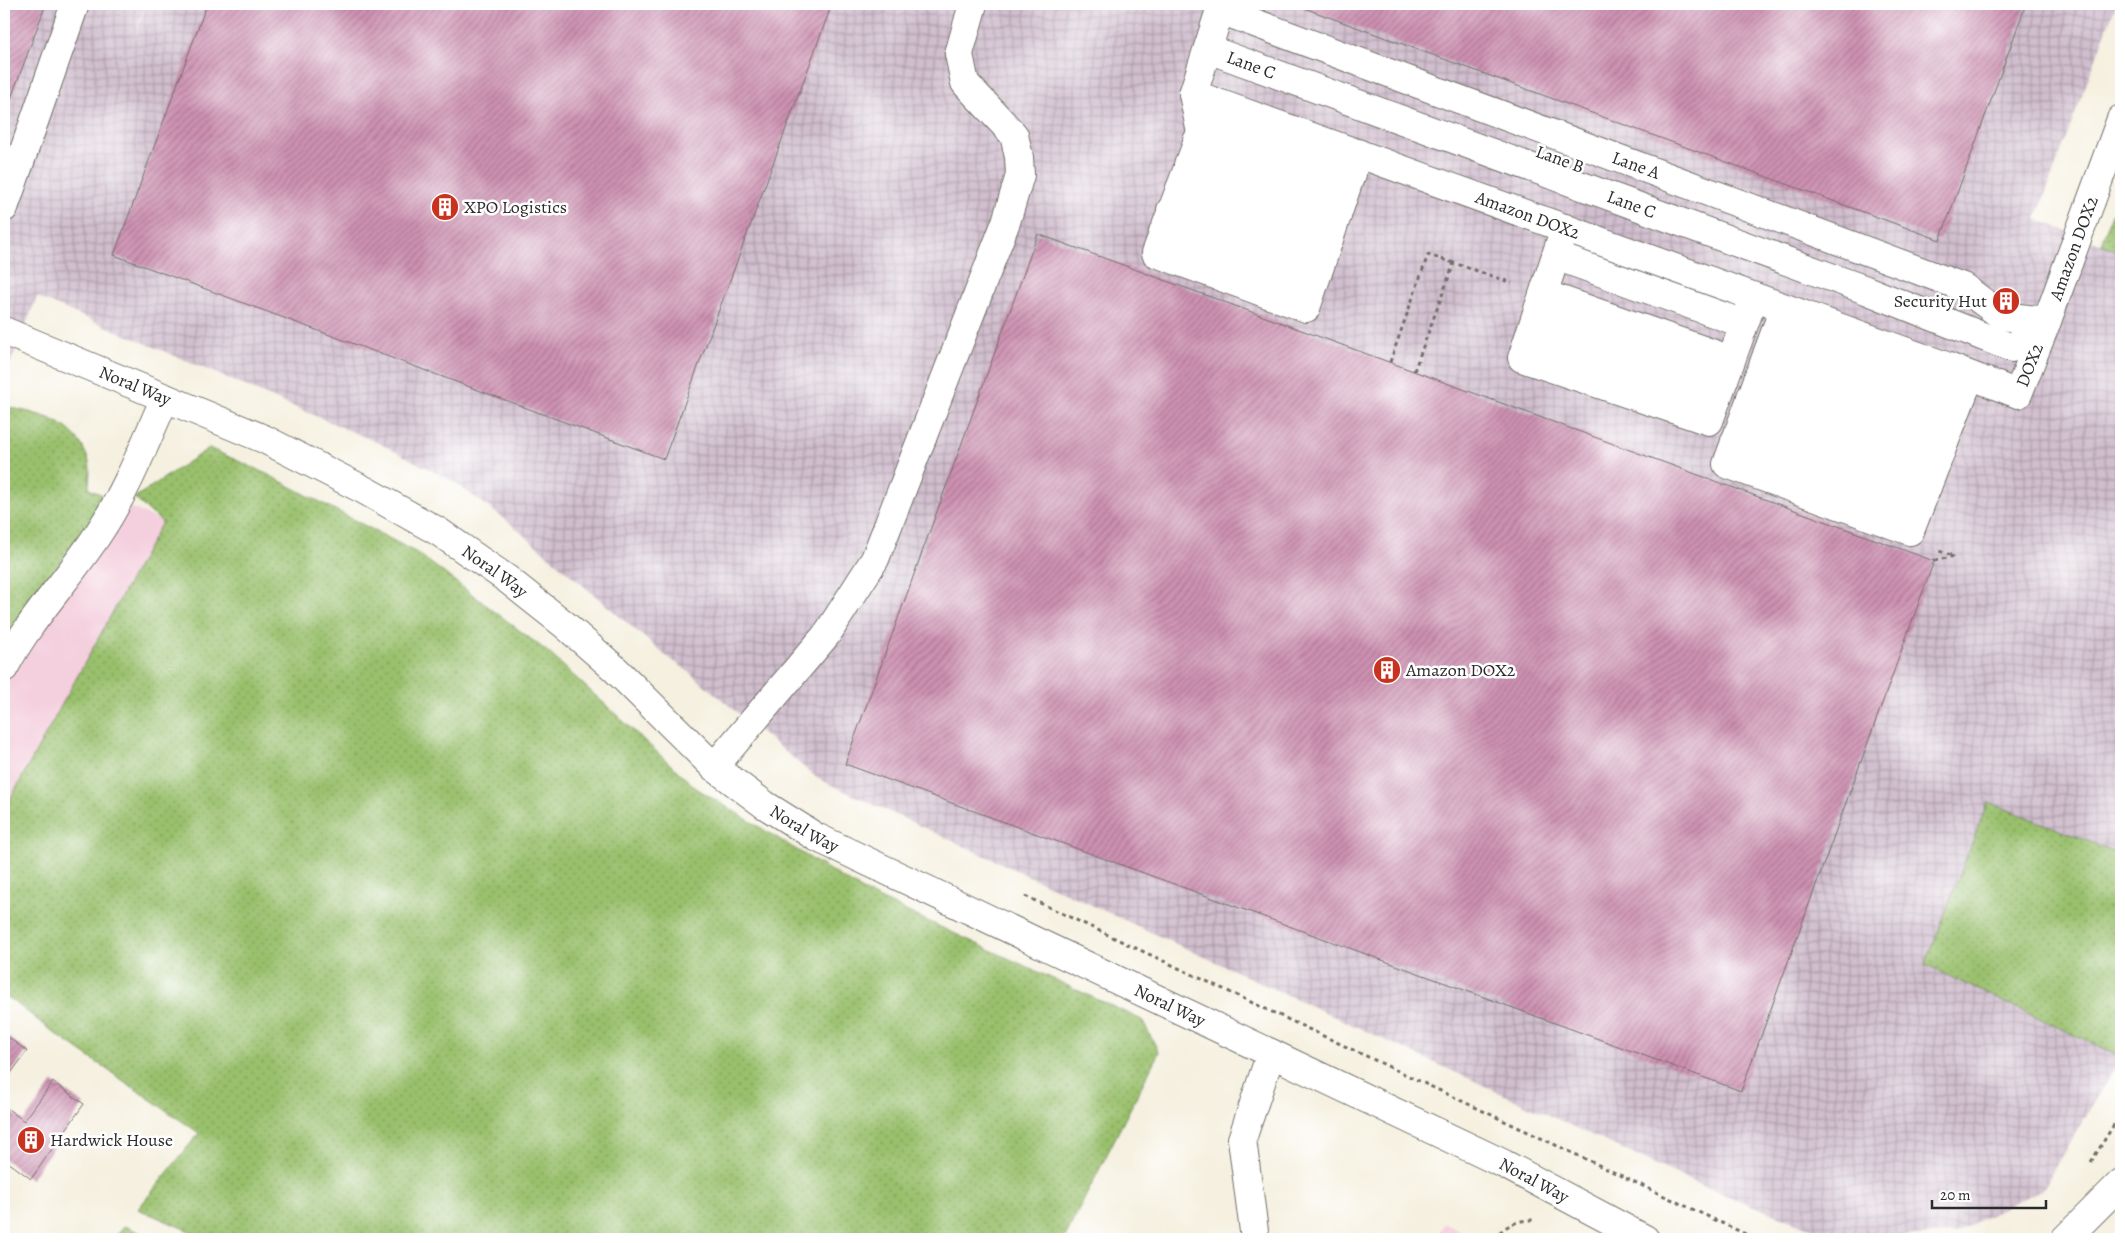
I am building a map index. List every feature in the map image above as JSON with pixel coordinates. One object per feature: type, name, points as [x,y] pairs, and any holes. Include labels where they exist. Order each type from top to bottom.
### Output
[{"type":"main road","points":[[4,208],[75,4]]},
{"type":"main road","points":[[714,767],[827,634],[875,558],[1006,222],[1020,175],[1019,157],[1014,135],[965,83],[959,54],[973,4]]},
{"type":"main road","points":[[1214,30],[1185,164],[1156,253],[1306,308],[1336,218]]},
{"type":"main road","name":"Lane A","points":[[1214,30],[1963,287],[2002,316],[2048,321]]},
{"type":"main road","name":"Lane C","points":[[1214,30],[1847,284],[2012,348],[2048,321]]},
{"type":"main road","name":"Amazon DOX2","points":[[2048,321],[2121,119]]},
{"type":"main road","points":[[1185,164],[1336,218]]},
{"type":"main road","points":[[1185,164],[1336,218]]},
{"type":"main road","name":"Amazon DOX2","points":[[1185,164],[1336,218],[1565,228],[1754,297],[1760,375],[1944,433]]},
{"type":"main road","points":[[1565,228],[1522,358],[1709,421],[1754,297]]},
{"type":"main road","points":[[1544,294],[1731,360]]},
{"type":"main road","points":[[1544,294],[1731,360]]},
{"type":"main road","name":"DOX2","points":[[1944,433],[2018,394],[2048,321]]},
{"type":"main road","name":"Noral Way","points":[[12,334],[264,440],[366,491],[439,532],[507,578],[565,625],[615,669],[714,767],[765,805],[816,837],[1504,1164],[1646,1239]]},
{"type":"main road","points":[[1760,375],[1944,433]]},
{"type":"main road","points":[[1760,375],[1944,433]]},
{"type":"main road","points":[[1760,375],[1727,464],[1910,531],[1944,433]]},
{"type":"main road","points":[[4,668],[34,622],[100,532],[118,502],[165,398]]},
{"type":"main road","points":[[1255,1239],[1242,1139],[1271,1053]]},
{"type":"main road","points":[[2065,1239],[2121,1183]]},
{"type":"path","points":[[1390,362],[1428,255],[1544,294]]},
{"type":"path","points":[[1414,371],[1454,263]]},
{"type":"path","points":[[1024,896],[1756,1239]]},
{"type":"path","points":[[1495,1239],[1499,1232],[1524,1219],[1542,1221]]},
{"type":"shaded area","points":[[4,4],[146,4],[127,56],[147,4],[2116,4],[2036,219],[2121,252],[2121,1057],[2042,1189],[1954,1233],[1837,1239],[1700,1185],[829,784],[812,774],[685,669],[665,655],[506,520],[454,482],[381,444],[37,297],[4,379]]},
{"type":"shaded area","points":[[4,406],[51,417],[77,437],[89,463],[89,489],[163,522],[4,810]]},
{"type":"shaded area","points":[[1444,1223],[1471,1236],[1478,1239],[1436,1239]]},
{"type":"green space","points":[[2121,189],[2121,252],[2101,244]]},
{"type":"green space","points":[[4,406],[44,416],[66,428],[75,436],[89,462],[89,489],[107,497],[4,642]]},
{"type":"green space","points":[[209,448],[263,472],[419,554],[548,652],[696,788],[867,893],[1142,1020],[1159,1052],[1064,1239],[208,1239],[138,1209],[199,1133],[57,1035],[4,994],[4,810],[162,522],[134,498]]},
{"type":"green space","points":[[1988,802],[2121,854],[2121,1043],[2116,1054],[1925,965]]},
{"type":"green space","points":[[124,1226],[156,1239],[113,1239]]},
{"type":"building","points":[[4,4],[46,4],[4,117]]},
{"type":"building","name":"XPO Logistics","points":[[207,4],[832,4],[664,459],[114,255]]},
{"type":"building","points":[[1293,4],[2026,4],[1940,240]]},
{"type":"building","name":"Amazon DOX2","points":[[1038,234],[1934,561],[1741,1091],[845,764]]},
{"type":"building","name":"Security Hut","points":[[2001,291],[2016,296],[2009,311],[1997,306]]},
{"type":"building","points":[[4,1034],[27,1051],[4,1083]]},
{"type":"building","name":"Hardwick House","points":[[53,1082],[84,1104],[31,1179],[4,1159],[4,1106],[24,1121]]},
{"type":"place","name":"XPO Logistics","points":[[445,207]]},
{"type":"place","name":"Security Hut","points":[[2006,301]]},
{"type":"place","name":"Amazon DOX2","points":[[1387,670]]},
{"type":"place","name":"Hardwick House","points":[[31,1140]]}]
